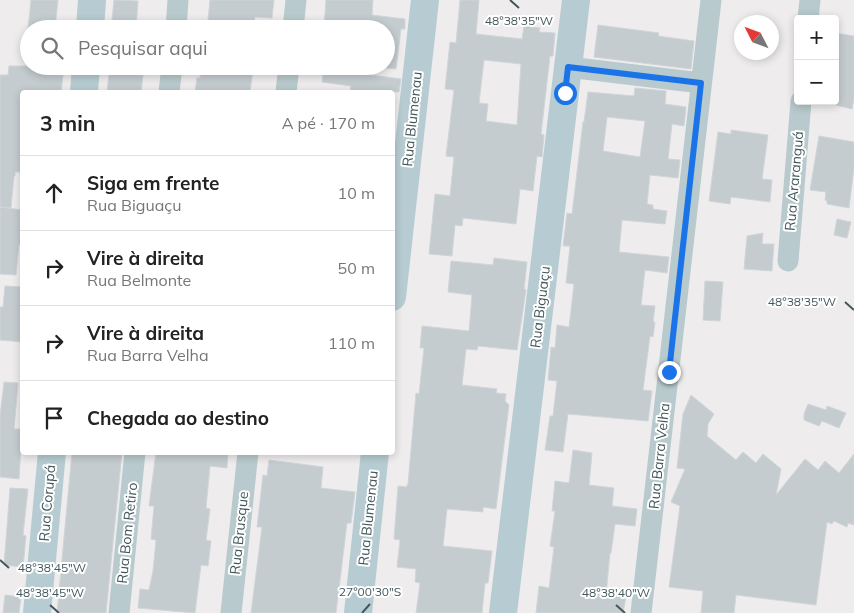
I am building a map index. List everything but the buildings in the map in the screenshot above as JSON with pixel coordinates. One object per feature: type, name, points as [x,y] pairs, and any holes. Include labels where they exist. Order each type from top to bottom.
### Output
[{"type":"street","points":[[91,20],[92,0]]},
{"type":"street","points":[[177,20],[178,0]]},
{"type":"street","points":[[293,20],[296,0]]},
{"type":"street","name":"Rua Blumenau","points":[[395,271],[425,0]]},
{"type":"street","name":"Rua Biguaçu","points":[[503,613],[576,0]]},
{"type":"street","name":"Rua Barra Velha","points":[[641,613],[711,0]]},
{"type":"street","points":[[808,15],[810,0]]},
{"type":"street","points":[[568,67],[701,83]]},
{"type":"street","points":[[84,90],[85,75]]},
{"type":"street","points":[[169,90],[171,75]]},
{"type":"street","points":[[286,90],[288,75]]},
{"type":"street","name":"Rua Araranguá","points":[[788,260],[801,105]]},
{"type":"street","name":"Rua Corupá","points":[[38,613],[52,455]]},
{"type":"street","name":"Rua Bom Retiro","points":[[119,613],[135,455]]},
{"type":"street","name":"Rua Brusque","points":[[231,613],[248,455]]},
{"type":"street","name":"Rua Blumenau","points":[[358,613],[375,455]]},
{"type":"route","points":[[565,93],[568,67],[701,83],[669,372]]}]
